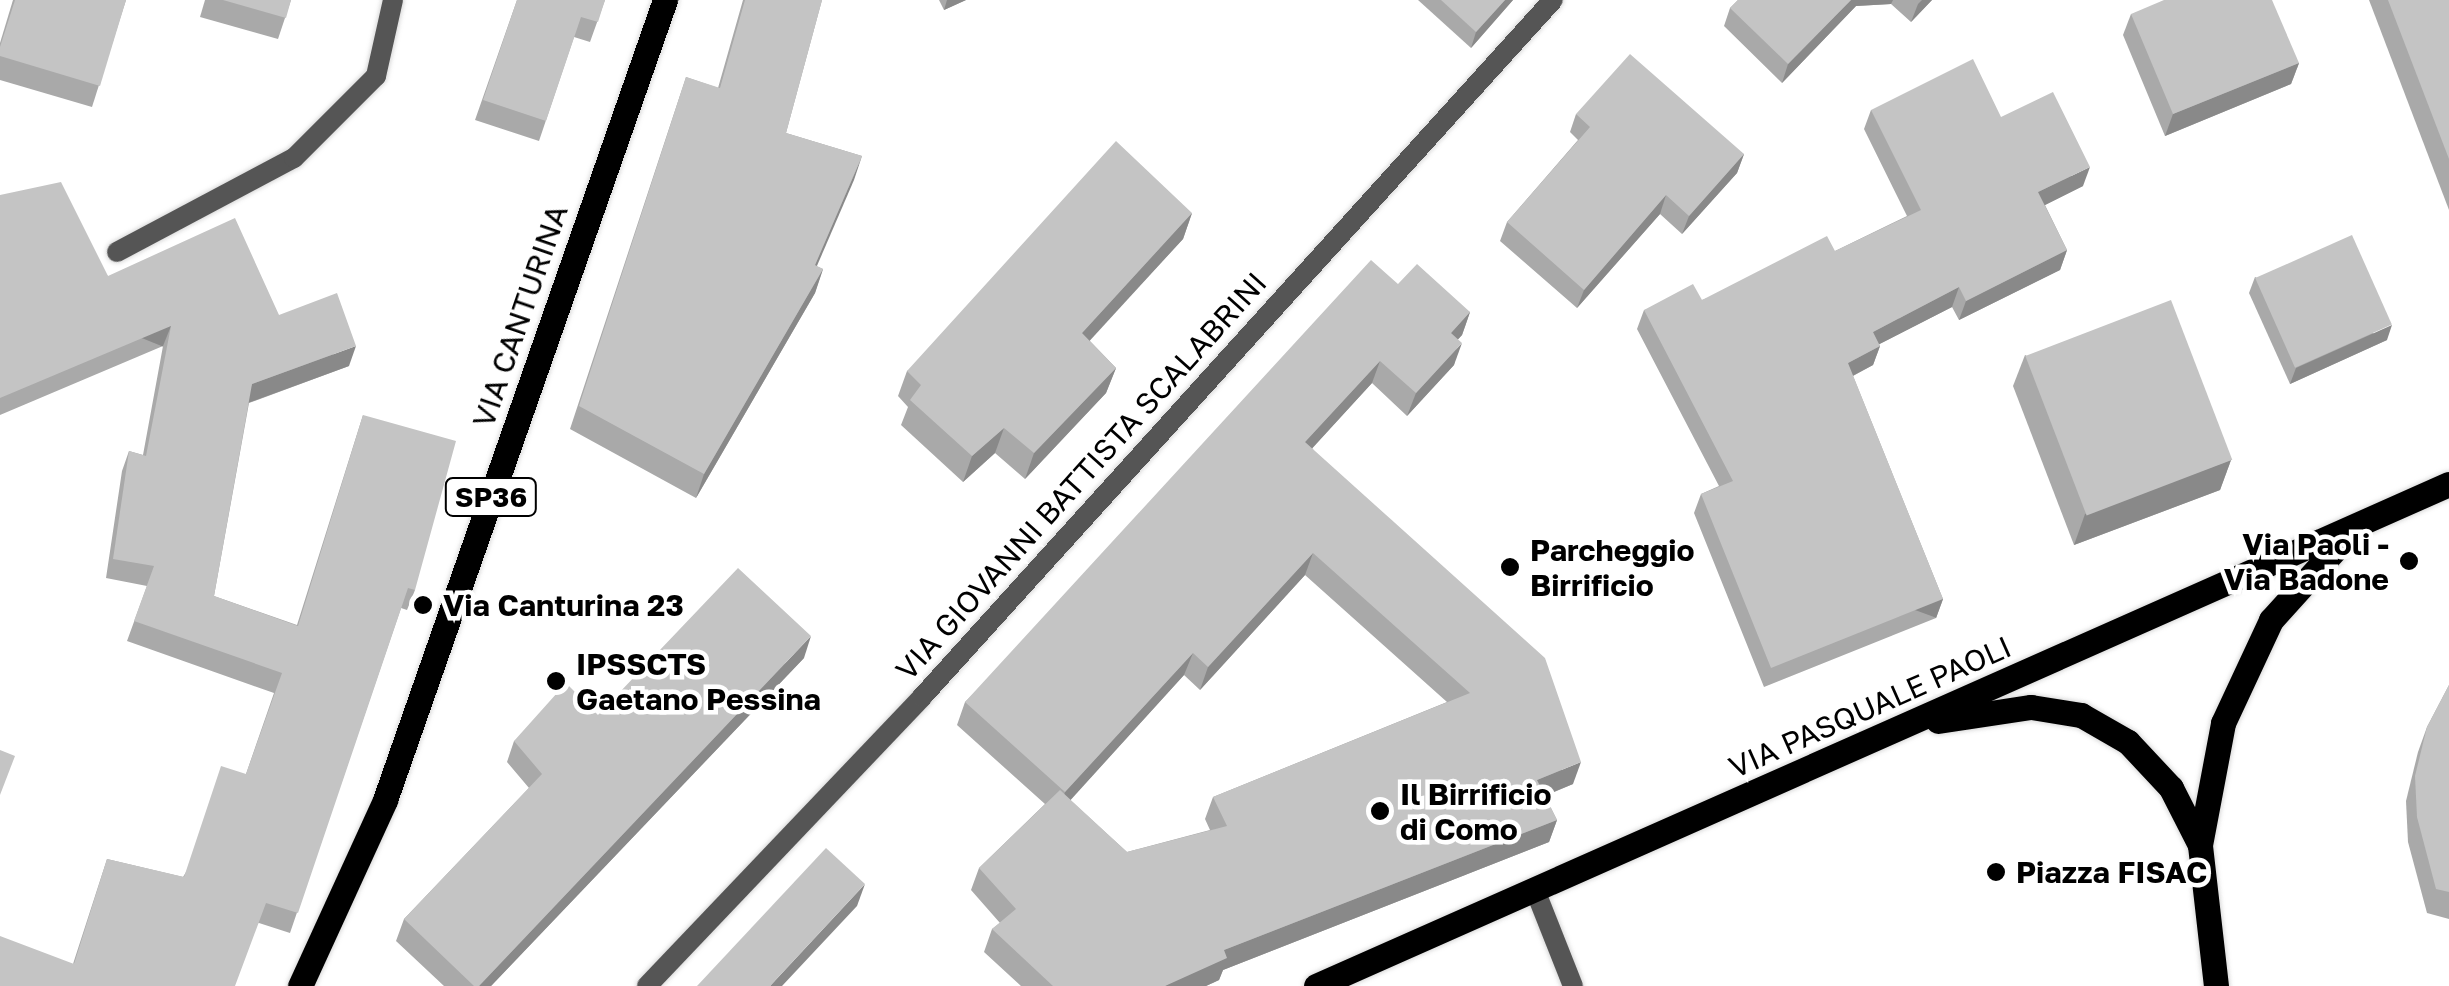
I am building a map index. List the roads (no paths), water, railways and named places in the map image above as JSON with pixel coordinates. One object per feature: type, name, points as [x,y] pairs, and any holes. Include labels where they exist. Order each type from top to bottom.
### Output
[{"type":"main road","name":"VIA CANTURINA","points":[[300,986],[385,800],[665,0]]},
{"type":"main road","name":"VIA PASQUALE PAOLI","points":[[1316,986],[2449,484]]},
{"type":"main road","points":[[2216,986],[2200,846],[2223,723],[2244,668],[2271,620],[2361,523]]},
{"type":"main road","points":[[1885,733],[2032,707],[2081,715],[2128,742],[2171,788],[2200,846]]},
{"type":"street","points":[[117,252],[294,158],[376,76],[393,0]]},
{"type":"street","name":"VIA GIOVANNI BATTISTA SCALABRINI","points":[[646,986],[922,696],[1553,0]]},
{"type":"street","points":[[1535,890],[1572,986]]},
{"type":"place","name":"Via Paoli - Via Badone","points":[[2409,561]]},
{"type":"place","name":"Parcheggio Birrificio","points":[[1510,567]]},
{"type":"place","name":"Via Canturina 23","points":[[423,605]]},
{"type":"place","name":"IPSSCTS Gaetano Pessina","points":[[556,681]]},
{"type":"place","name":"Il Birrificio di Como","points":[[1380,811]]},
{"type":"place","name":"Piazza FISAC","points":[[1996,872]]}]
